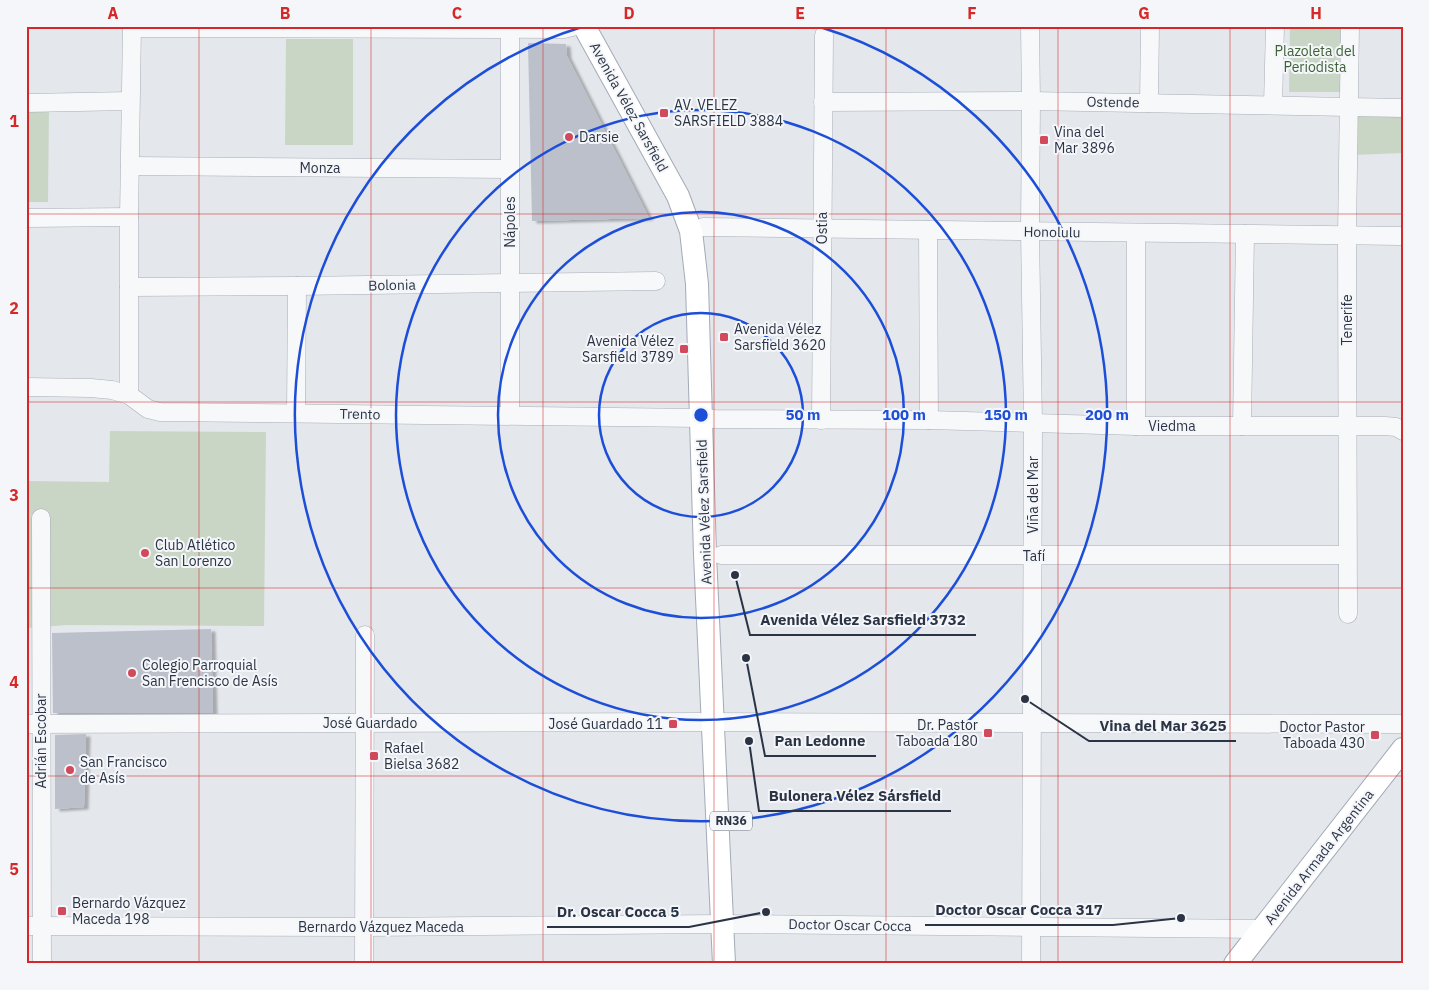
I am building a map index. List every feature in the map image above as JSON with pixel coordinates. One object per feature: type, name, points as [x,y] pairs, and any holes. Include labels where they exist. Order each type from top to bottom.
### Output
[{"type":"main road","name":"Avenida Vélez Sarsfield","points":[[584,26],[669,178],[685,211],[691,231],[721,555],[721,722]]},
{"type":"main road","name":"Avenida Vélez Sarsfield","points":[[600,26],[685,178],[699,209],[711,279],[707,418],[729,924],[724,964]]},
{"type":"main road","name":"Avenida Armada Argentina","points":[[1235,964],[1403,749]]},
{"type":"main road","name":"Avenida Armada Argentina","points":[[1252,964],[1403,773]]},
{"type":"main road","name":"Avenida Vélez Sarsfield","points":[[729,924],[739,964]]},
{"type":"street","points":[[129,395],[132,27],[564,29],[576,26]]},
{"type":"street","name":"Viña del Mar","points":[[1030,26],[1030,231],[1033,423],[1031,964]]},
{"type":"street","points":[[1150,26],[1150,103]]},
{"type":"street","points":[[1273,105],[1275,26]]},
{"type":"street","name":"Tenerife","points":[[1348,614],[1347,235],[1350,26]]},
{"type":"street","name":"Nápoles","points":[[510,28],[510,415]]},
{"type":"street","name":"Ostia","points":[[821,420],[824,35]]},
{"type":"street","points":[[26,103],[130,101]]},
{"type":"street","name":"Ostende","points":[[823,102],[1031,101],[1403,108]]},
{"type":"street","name":"Monza","points":[[130,166],[510,169]]},
{"type":"street","points":[[26,218],[129,217]]},
{"type":"street","name":"Honolulu","points":[[703,227],[1400,236]]},
{"type":"street","points":[[928,230],[929,420]]},
{"type":"street","points":[[1136,233],[1136,426]]},
{"type":"street","points":[[1242,426],[1245,234]]},
{"type":"street","name":"Bolonia","points":[[129,287],[656,281]]},
{"type":"street","points":[[296,413],[297,286]]},
{"type":"street","name":"Trento","points":[[26,387],[112,390],[129,395],[148,409],[160,412],[707,418]]},
{"type":"street","name":"Viedma","points":[[707,418],[929,420],[1136,426],[1385,426],[1396,427],[1403,431]]},
{"type":"street","name":"Adrián Escobar","points":[[36,524],[33,724],[34,926],[42,964]]},
{"type":"street","name":"Tafí","points":[[721,555],[1347,555]]},
{"type":"street","points":[[364,964],[365,635]]},
{"type":"street","name":"José Guardado","points":[[33,724],[721,722],[1403,724]]},
{"type":"street","name":"Bernardo Vázquez Maceda","points":[[34,926],[364,927],[729,924]]},
{"type":"street","name":"Doctor Oscar Cocca","points":[[729,924],[1262,929]]},
{"type":"green space","name":"Plazoleta del Periodista","points":[[1290,26],[1342,26],[1341,92],[1289,92]]},
{"type":"green space","points":[[286,39],[353,39],[353,145],[285,145]]},
{"type":"green space","points":[[26,105],[49,105],[48,202],[26,202]]},
{"type":"green space","points":[[1352,110],[1403,111],[1403,153],[1352,155]]},
{"type":"green space","name":"Club Atlético San Lorenzo","points":[[110,431],[266,432],[264,626],[67,625],[26,628],[26,481],[109,482]]},
{"type":"building","name":"Darsie","points":[[528,43],[566,44],[567,56],[649,218],[532,221]]},
{"type":"building","name":"Colegio Parroquial San Frencisco de Asís","points":[[211,629],[213,713],[53,713],[52,633]]},
{"type":"building","name":"San Francisco de Asís","points":[[86,734],[84,807],[55,809],[55,735]]},
{"type":"place","name":"AV. VELEZ SARSFIELD 3884","points":[[664,113]]},
{"type":"place","name":"Darsie","points":[[569,137]]},
{"type":"place","name":"Vina del Mar 3896","points":[[1044,140]]},
{"type":"place","name":"Avenida Vélez Sarsfield 3620","points":[[724,337]]},
{"type":"place","name":"Avenida Vélez Sarsfield 3789","points":[[684,349]]},
{"type":"place","name":"Club Atlético San Lorenzo","points":[[145,553]]},
{"type":"place","name":"Avenida Vélez Sarsfield 3732","points":[[735,575]]},
{"type":"place","name":"Pan Ledonne","points":[[746,658]]},
{"type":"place","name":"Colegio Parroquial San Frencisco de Asís","points":[[132,673]]},
{"type":"place","name":"Vina del Mar 3625","points":[[1025,699]]},
{"type":"place","name":"José Guardado 11","points":[[673,724]]},
{"type":"place","name":"Dr. Pastor Taboada 180","points":[[988,733]]},
{"type":"place","name":"Doctor Pastor Taboada 430","points":[[1375,735]]},
{"type":"place","name":"Bulonera Vélez Sársfield","points":[[749,741]]},
{"type":"place","name":"Rafael Bielsa 3682","points":[[374,756]]},
{"type":"place","name":"San Francisco de Asís","points":[[70,770]]},
{"type":"place","name":"Bernardo Vázquez Maceda 198","points":[[62,911]]},
{"type":"place","name":"Dr. Oscar Cocca 5","points":[[766,912]]},
{"type":"place","name":"Doctor Oscar Cocca 317","points":[[1181,918]]}]
